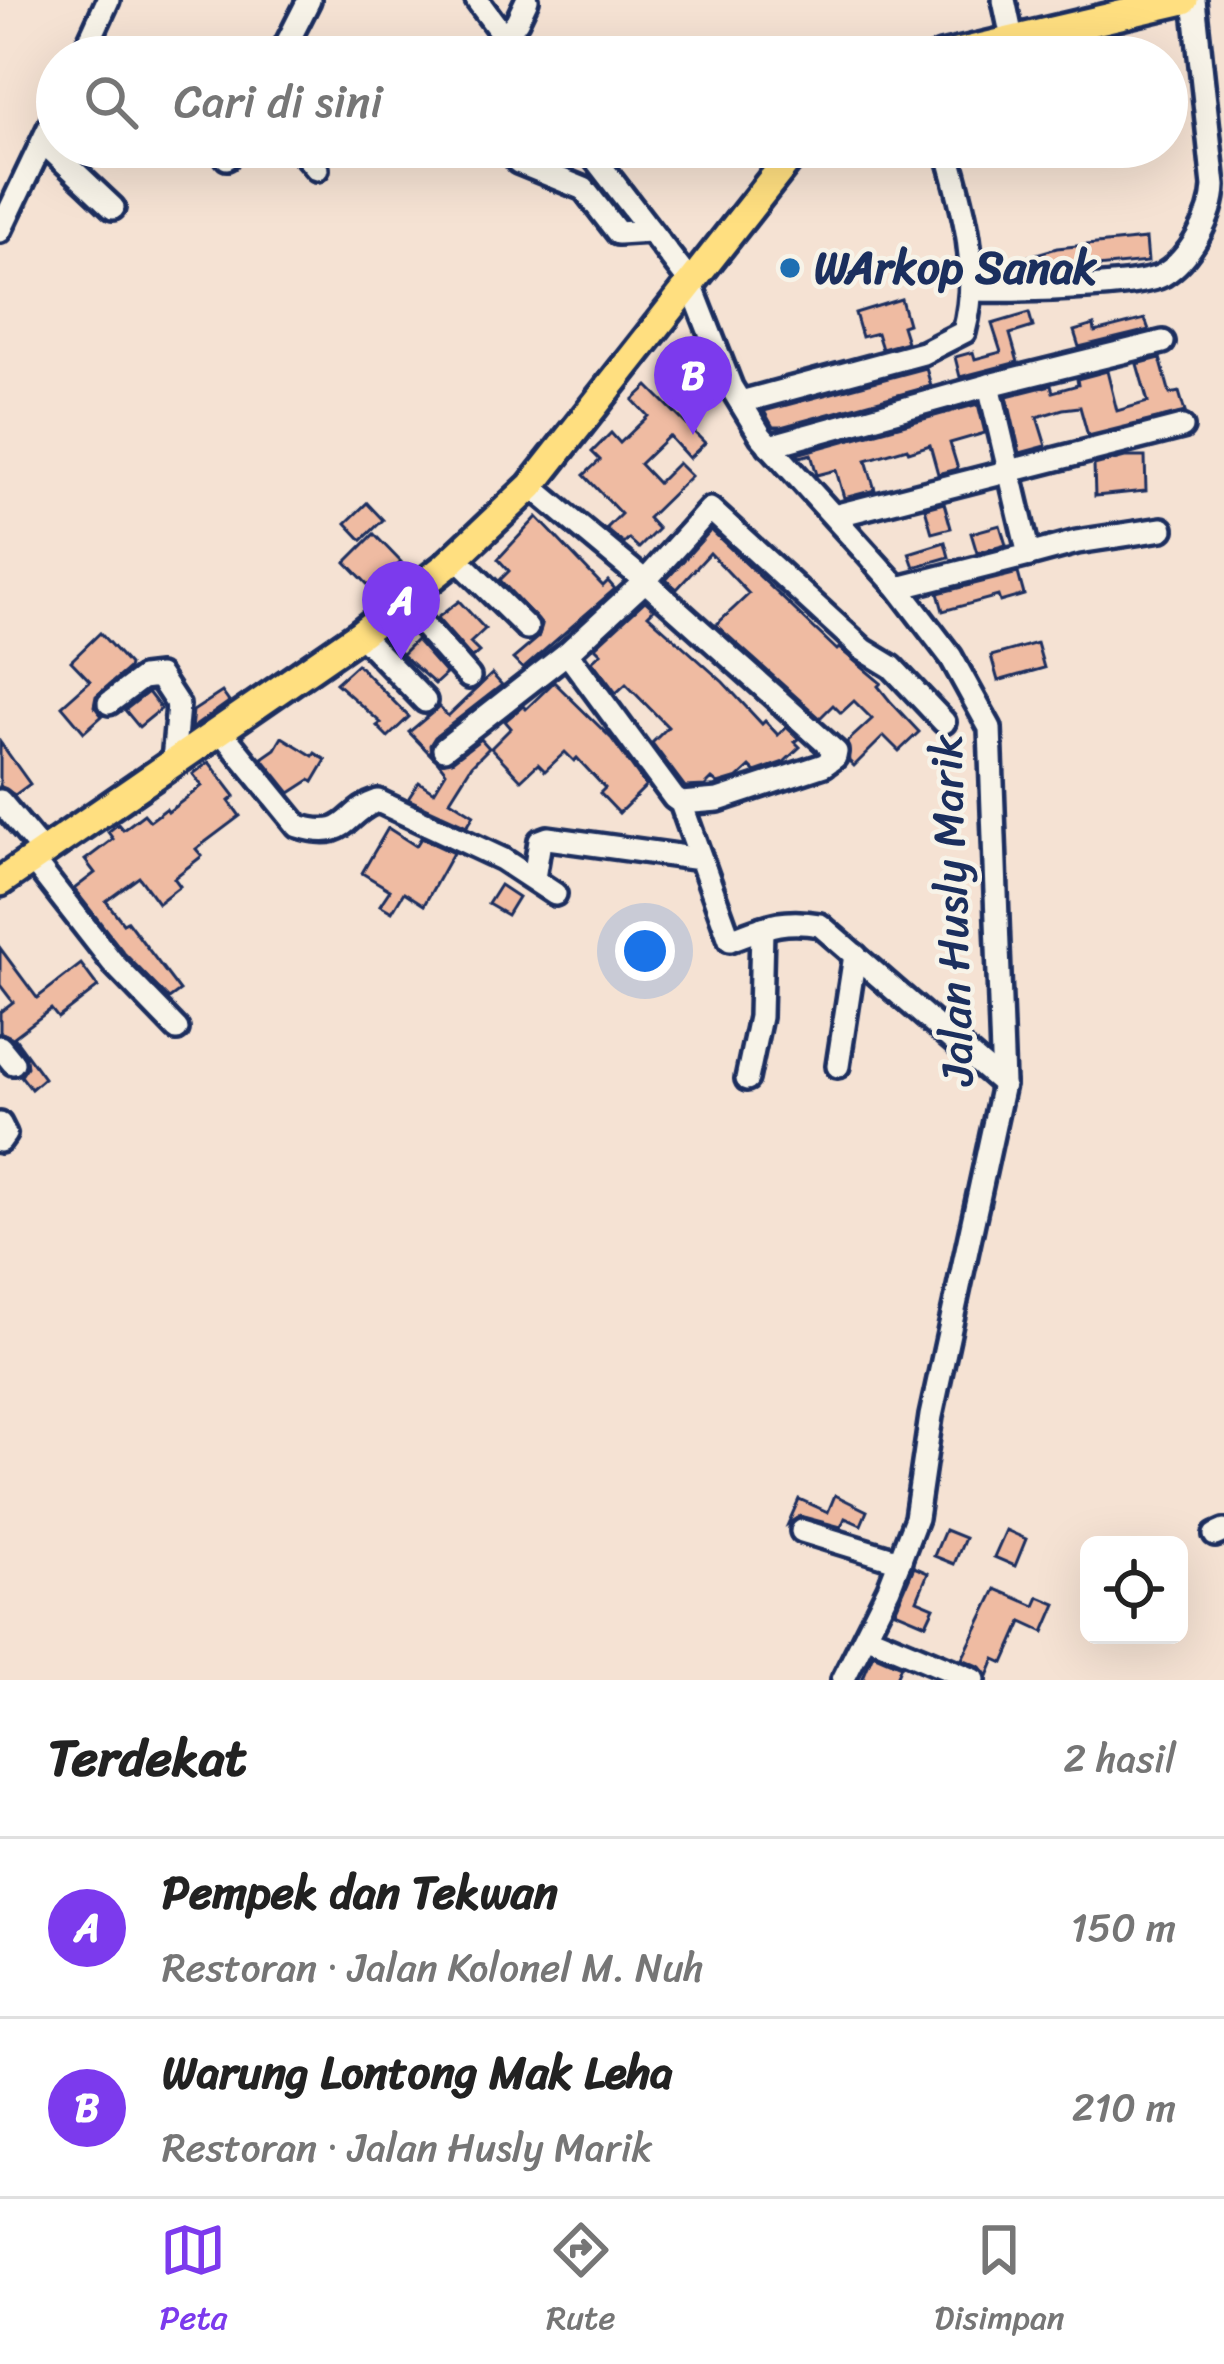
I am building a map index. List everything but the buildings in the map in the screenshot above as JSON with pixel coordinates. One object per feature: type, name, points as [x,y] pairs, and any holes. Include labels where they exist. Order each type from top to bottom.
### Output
[{"type":"main road","points":[[1021,36],[1184,0]]},
{"type":"main road","points":[[0,882],[361,634],[455,557],[531,486],[782,168]]},
{"type":"street","points":[[92,36],[108,0]]},
{"type":"street","points":[[291,36],[309,0]]},
{"type":"street","points":[[476,0],[503,36]]},
{"type":"street","points":[[505,36],[527,0]]},
{"type":"street","points":[[1004,0],[1012,36]]},
{"type":"street","points":[[974,290],[1026,291],[1160,277],[1192,243],[1214,196],[1194,0]]},
{"type":"street","points":[[3,218],[36,155]]},
{"type":"street","points":[[70,168],[112,208]]},
{"type":"street","points":[[533,168],[584,189],[618,233],[650,231]]},
{"type":"street","name":"Jalan Husly Marik","points":[[602,168],[690,282],[699,313],[740,402],[769,446],[898,588],[951,657],[990,728],[1003,1084],[931,1416],[916,1518],[843,1680]]},
{"type":"street","points":[[740,402],[943,346],[964,332],[974,290],[966,223],[952,168]]},
{"type":"street","points":[[769,446],[1163,342]]},
{"type":"street","points":[[989,385],[1029,555]]},
{"type":"street","points":[[834,515],[1182,427]]},
{"type":"street","points":[[531,486],[645,581],[836,752],[835,757],[740,793],[704,803],[682,803],[567,652]]},
{"type":"street","points":[[444,749],[567,652],[645,581],[710,509],[864,650],[892,667],[944,722]]},
{"type":"street","points":[[898,588],[1077,542],[1162,529]]},
{"type":"street","points":[[455,557],[526,628]]},
{"type":"street","points":[[403,603],[469,677]]},
{"type":"street","points":[[361,634],[425,701]]},
{"type":"street","points":[[109,703],[142,678],[159,676],[178,705],[172,761]]},
{"type":"street","points":[[219,729],[298,826],[340,829],[368,804],[387,806],[490,853],[555,894]]},
{"type":"street","points":[[0,801],[113,963],[178,1029]]},
{"type":"street","points":[[682,803],[720,941],[792,920],[820,925],[1003,1084]]},
{"type":"street","points":[[534,878],[536,850],[548,838],[700,860]]},
{"type":"street","points":[[747,1079],[760,1017],[762,928]]},
{"type":"street","points":[[838,1066],[855,955]]},
{"type":"street","points":[[0,1124],[5,1134],[0,1141]]},
{"type":"street","points":[[802,1531],[900,1561]]},
{"type":"street","points":[[866,1635],[974,1680]]},
{"type":"place","name":"WArkop Sanak","points":[[790,268]]},
{"type":"place","name":"Warung Lontong Mak Leha","points":[[693,435]]},
{"type":"place","name":"Pempek dan Tekwan","points":[[401,660]]}]
